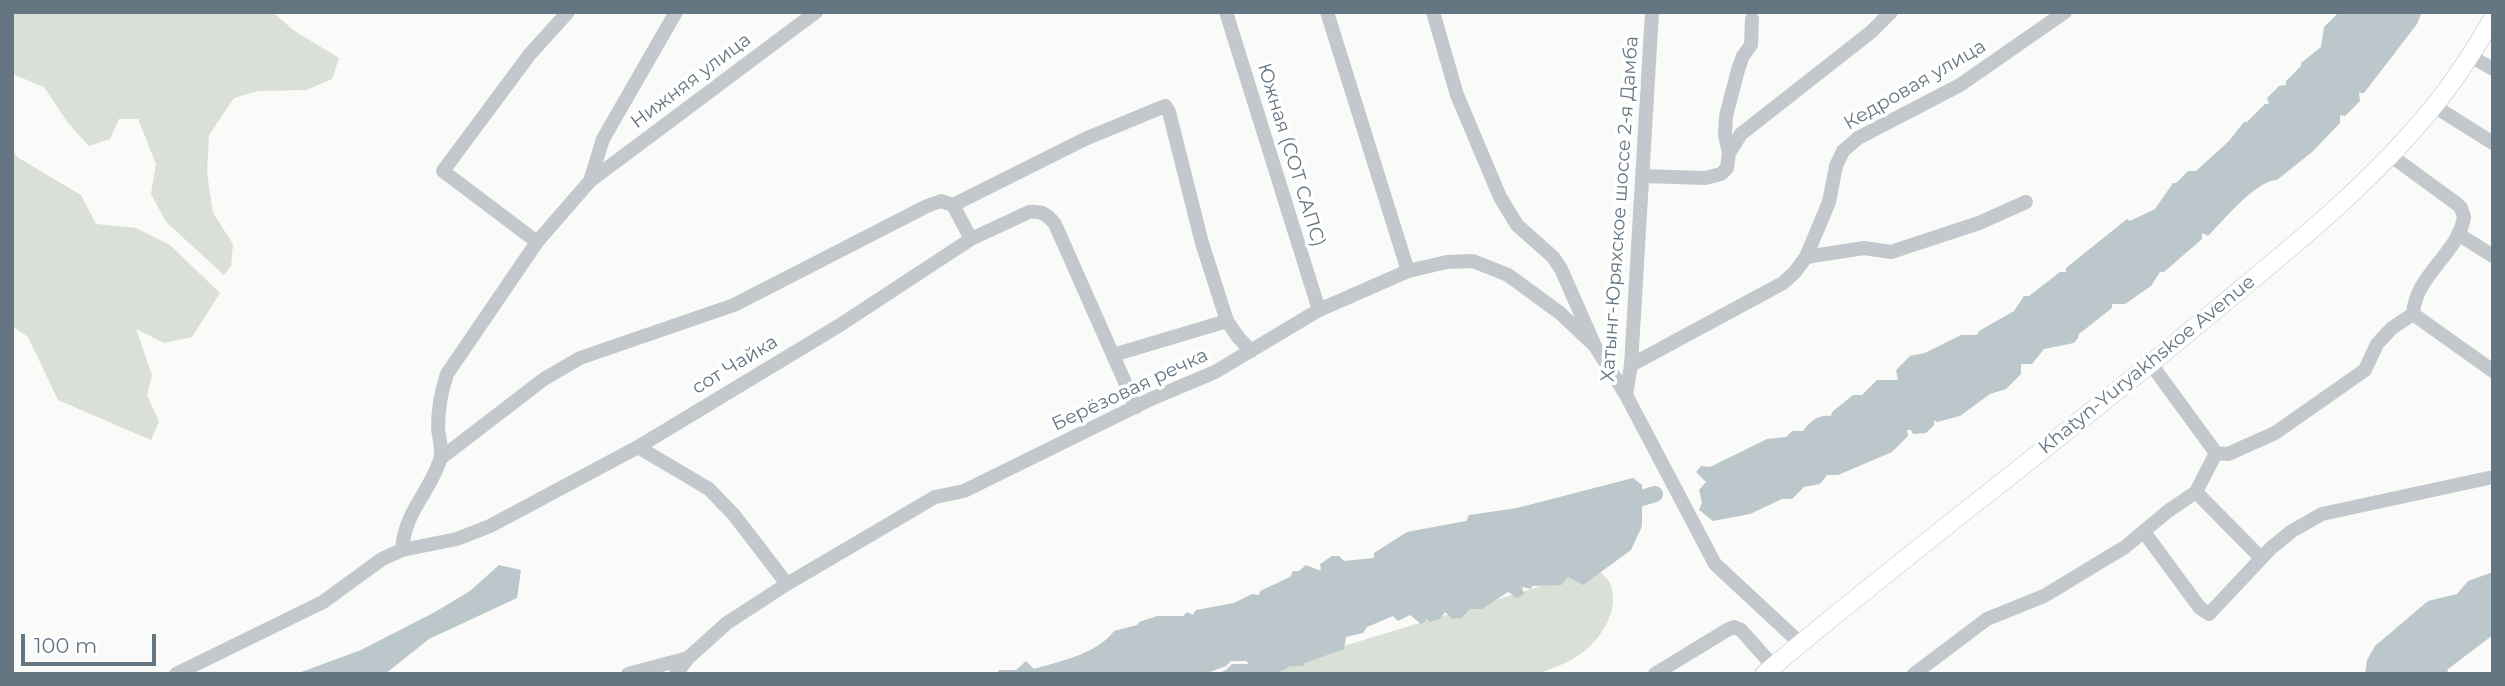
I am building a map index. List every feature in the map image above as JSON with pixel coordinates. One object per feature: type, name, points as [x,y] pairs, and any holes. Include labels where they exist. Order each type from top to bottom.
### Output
[{"type":"main road","name":"Khatyn-Yuryakhskoe Avenue","points":[[1768,670],[2151,364],[2343,201],[2390,155],[2434,106],[2493,18]]},
{"type":"street","points":[[537,242],[443,170],[530,54],[569,12]]},
{"type":"street","points":[[441,458],[439,397],[447,374],[537,242],[590,181],[603,139],[676,12]]},
{"type":"street","name":"Нижняя улица","points":[[590,181],[816,12]]},
{"type":"street","name":"Южная (СОТ САПС)","points":[[1226,12],[1319,310]]},
{"type":"street","points":[[1327,12],[1408,271]]},
{"type":"street","points":[[1433,12],[1457,95],[1500,197],[1517,225],[1542,245],[1557,262],[1595,346],[1626,395]]},
{"type":"street","name":"Хатынг-Юряхское шоссе 2-я Дамба","points":[[1652,12],[1631,365],[1626,395],[1715,564],[1800,643]]},
{"type":"street","points":[[1729,153],[1741,134],[1871,32],[1891,12]]},
{"type":"street","name":"Кедровая улица","points":[[1631,365],[1783,283],[1795,272],[1806,257],[1829,202],[1836,166],[1843,151],[1858,138],[1960,85],[2065,12]]},
{"type":"street","points":[[1643,176],[1713,177],[1727,168],[1729,153],[1725,135],[1726,116],[1738,70],[1751,45],[1752,19]]},
{"type":"street","points":[[2470,55],[2493,69]]},
{"type":"street","points":[[953,205],[1085,139],[1165,106],[1169,112],[1202,243],[1227,321],[1251,351]]},
{"type":"street","points":[[2434,106],[2493,143]]},
{"type":"street","points":[[2151,364],[2216,453],[2228,454],[2275,433],[2365,370],[2377,344],[2392,328],[2413,314],[2417,292],[2458,234],[2465,217],[2462,208],[2390,155]]},
{"type":"street","points":[[402,550],[408,520],[441,458],[544,379],[580,358],[734,305],[941,201],[953,205],[971,239]]},
{"type":"street","points":[[1806,257],[1864,248],[1891,252],[1979,223],[2026,202]]},
{"type":"street","name":"сот Чайка","points":[[176,674],[323,602],[382,559],[402,550],[457,539],[490,526],[638,447],[840,325],[971,239],[1029,212],[1039,211],[1055,224],[1113,355]]},
{"type":"street","points":[[2458,234],[2493,256]]},
{"type":"street","name":"Берёзовая речка","points":[[688,657],[727,623],[787,583],[935,497],[964,491],[1136,407],[1215,372],[1319,310],[1408,271],[1447,262],[1473,261],[1508,275],[1560,313],[1595,346]]},
{"type":"street","points":[[2413,314],[2493,370]]},
{"type":"street","points":[[1136,407],[1113,355],[1227,321]]},
{"type":"street","points":[[638,447],[709,489],[734,515],[787,583]]},
{"type":"street","points":[[1914,674],[1987,619],[2054,590],[2125,547],[2168,511],[2196,492],[2216,453]]},
{"type":"street","points":[[2144,532],[2200,608],[2209,614],[2261,558],[2292,531],[2322,514],[2493,477]]},
{"type":"street","points":[[2196,492],[2261,558]]},
{"type":"street","points":[[1655,674],[1734,628],[1741,631],[1768,670]]},
{"type":"street","points":[[628,674],[688,657]]},
{"type":"street","points":[[676,674],[688,657]]},
{"type":"shaded area","points":[[12,12],[273,12],[293,30],[339,58],[332,79],[306,90],[258,91],[234,98],[209,135],[207,173],[213,213],[233,244],[231,266],[224,275],[166,222],[151,194],[156,164],[138,119],[119,119],[110,139],[89,146],[68,123],[44,87],[12,74]]},
{"type":"shaded area","points":[[2339,12],[2422,12],[2417,24],[2364,93],[2359,93],[2360,101],[2345,116],[2340,115],[2340,123],[2312,152],[2277,180],[2250,194],[2208,236],[2202,233],[2202,239],[2164,272],[2160,272],[2151,286],[2125,304],[2112,304],[2112,308],[2079,334],[2074,343],[2044,349],[2032,364],[2021,364],[2021,374],[2006,389],[1990,394],[1960,416],[1937,422],[1934,420],[1934,425],[1926,433],[1913,434],[1911,430],[1907,430],[1908,436],[1892,452],[1838,475],[1827,475],[1820,484],[1804,487],[1792,499],[1782,499],[1750,514],[1713,521],[1699,510],[1702,503],[1699,490],[1706,482],[1696,472],[1701,466],[1710,467],[1767,439],[1786,437],[1792,431],[1803,431],[1815,419],[1831,416],[1832,412],[1853,395],[1862,395],[1877,380],[1898,380],[1896,370],[1910,356],[1925,353],[1961,335],[1977,335],[1979,331],[2014,311],[2024,296],[2029,296],[2060,272],[2066,272],[2066,268],[2127,219],[2130,221],[2155,209],[2173,183],[2188,171],[2196,171],[2229,141],[2244,122],[2265,104],[2269,104],[2267,98],[2279,86],[2286,85],[2286,81],[2301,63],[2321,47],[2324,27]]},
{"type":"shaded area","points":[[12,148],[17,157],[81,195],[96,224],[136,228],[170,245],[220,293],[192,337],[164,343],[136,329],[152,375],[147,395],[159,422],[151,440],[58,400],[28,337],[12,326]]},
{"type":"shaded area","points":[[1633,478],[1642,485],[1642,526],[1631,550],[1583,585],[1568,577],[1561,585],[1532,586],[1531,589],[1522,587],[1524,594],[1517,598],[1508,592],[1482,609],[1470,609],[1461,618],[1452,619],[1445,612],[1440,619],[1430,622],[1426,619],[1421,624],[1410,615],[1398,621],[1393,616],[1367,627],[1363,633],[1346,637],[1344,649],[1303,666],[1290,666],[1275,673],[1217,674],[1232,664],[1249,664],[1246,661],[1231,661],[1226,666],[1205,674],[997,674],[999,670],[1016,670],[1026,661],[1034,669],[1077,656],[1098,646],[1114,631],[1157,616],[1183,616],[1187,612],[1193,615],[1196,610],[1234,603],[1252,594],[1259,595],[1260,591],[1290,577],[1293,571],[1299,571],[1306,565],[1321,571],[1320,564],[1332,556],[1339,556],[1344,561],[1374,558],[1374,553],[1407,532],[1466,521],[1469,515],[1517,508]]},
{"type":"shaded area","points":[[499,565],[521,570],[517,598],[429,639],[385,674],[296,674],[361,650],[435,612],[470,591]]},
{"type":"shaded area","points":[[1597,569],[1609,581],[1613,595],[1611,614],[1602,632],[1577,657],[1537,674],[1252,674]]},
{"type":"shaded area","points":[[2493,572],[2493,635],[2448,669],[2447,674],[2365,674],[2367,660],[2375,646],[2428,601],[2457,594],[2468,581]]},
{"type":"waterway","points":[[1622,504],[1655,494]]}]
